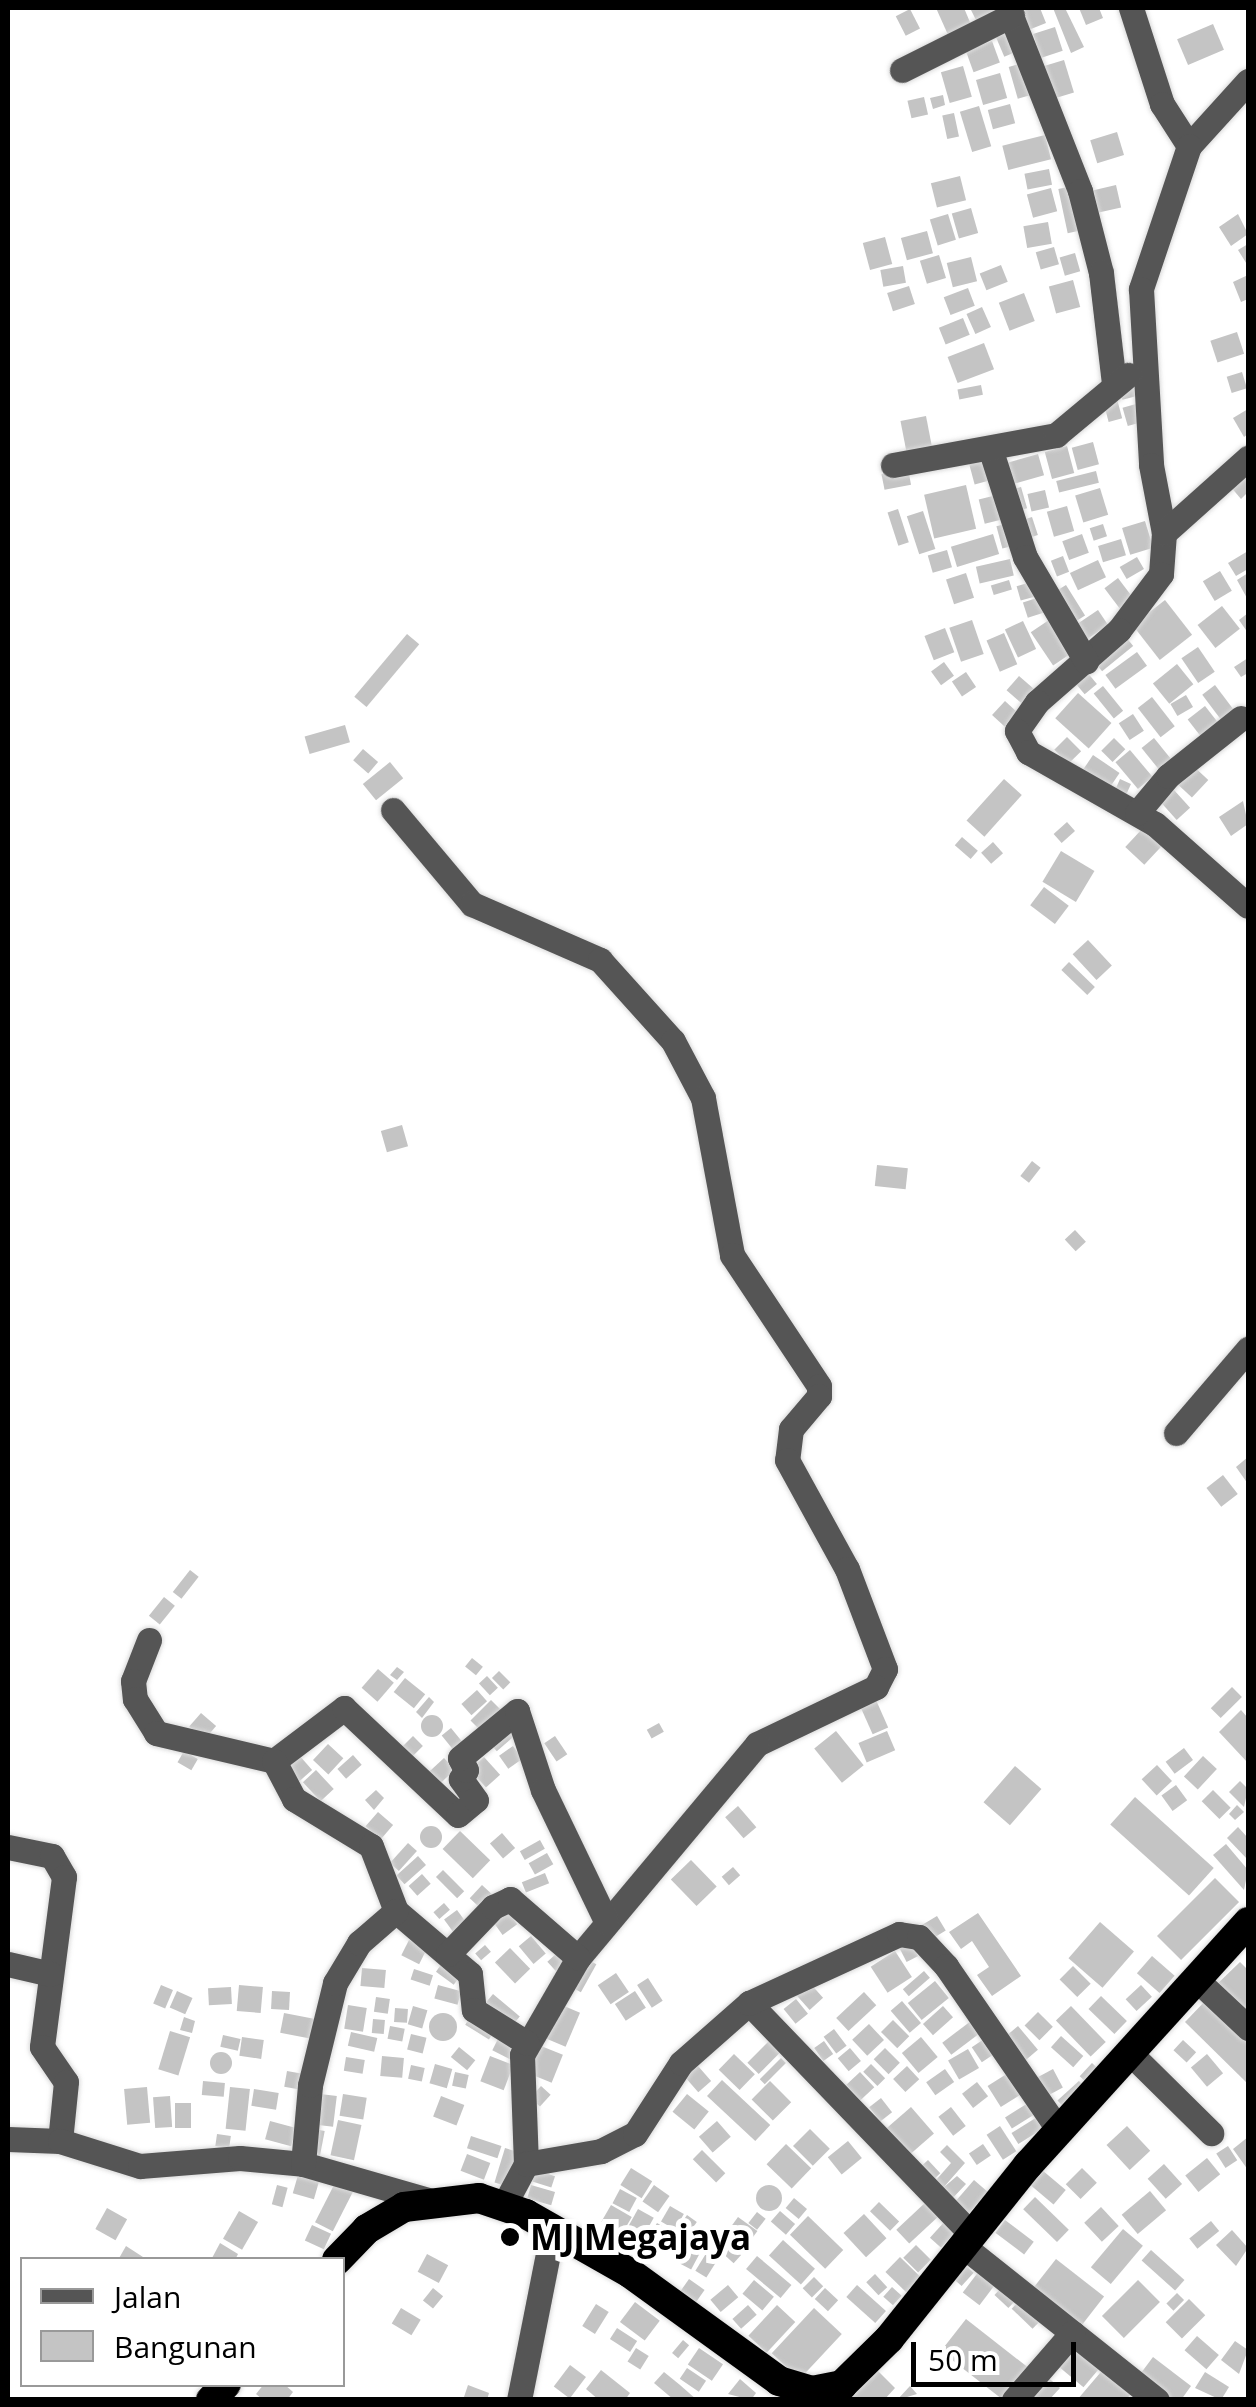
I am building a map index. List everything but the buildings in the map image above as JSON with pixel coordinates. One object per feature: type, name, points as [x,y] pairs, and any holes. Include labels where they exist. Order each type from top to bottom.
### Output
[{"type":"highway","points":[[340,2257],[384,2216],[431,2202],[480,2198],[552,2228],[630,2273],[779,2381],[812,2391],[836,2392],[889,2339],[966,2239],[1133,2056],[1248,1922]]},
{"type":"street","points":[[1131,8],[1162,104],[1189,146]]},
{"type":"street","points":[[902,70],[1010,12],[1080,191],[1100,273],[1114,383]]},
{"type":"street","points":[[1248,81],[1189,146],[1141,289],[1151,466],[1166,558],[1154,586],[1086,660],[1020,722],[1018,738],[1042,762],[1137,813],[1212,868],[1248,906]]},
{"type":"street","points":[[893,465],[1056,435],[1114,383],[1144,364]]},
{"type":"street","points":[[990,448],[1025,558],[1086,660]]},
{"type":"street","points":[[1164,533],[1248,458]]},
{"type":"street","points":[[1137,813],[1168,776],[1241,718]]},
{"type":"street","points":[[393,810],[472,904],[600,960],[672,1041],[703,1098],[732,1256],[819,1386],[819,1396],[791,1429],[787,1460],[834,1544],[884,1658],[876,1688],[757,1744],[578,1958],[527,2043],[522,2070],[526,2164],[504,2205]]},
{"type":"street","points":[[1176,1433],[1248,1349]]},
{"type":"street","points":[[149,1640],[134,1681],[145,1723],[174,1741],[274,1761],[344,1708],[458,1815],[476,1800],[460,1779],[466,1770],[460,1758],[517,1712],[543,1790],[606,1921]]},
{"type":"street","points":[[274,1761],[294,1799],[371,1846],[396,1911],[470,1974],[474,2010],[527,2043]]},
{"type":"street","points":[[8,1846],[60,1864],[63,1890],[42,2047],[66,2082],[60,2141]]},
{"type":"street","points":[[448,1954],[493,1907],[510,1899],[578,1958]]},
{"type":"street","points":[[303,2164],[310,2085],[335,1982],[360,1943],[396,1911]]},
{"type":"street","points":[[526,2164],[602,2151],[634,2134],[681,2063],[749,2003],[815,1968],[912,1933],[946,1966],[1060,2132]]},
{"type":"street","points":[[8,1964],[52,1974]]},
{"type":"street","points":[[1198,1980],[1248,2028]]},
{"type":"street","points":[[749,2003],[966,2239],[1072,2333],[1157,2400]]},
{"type":"street","points":[[1133,2056],[1211,2133]]},
{"type":"street","points":[[8,2139],[60,2141],[140,2166],[240,2158],[303,2164],[431,2202]]},
{"type":"street","points":[[519,2400],[552,2228]]},
{"type":"street","points":[[1014,2400],[1072,2333]]},
{"type":"place","name":"MJ Megajaya","points":[[510,2237]]}]
